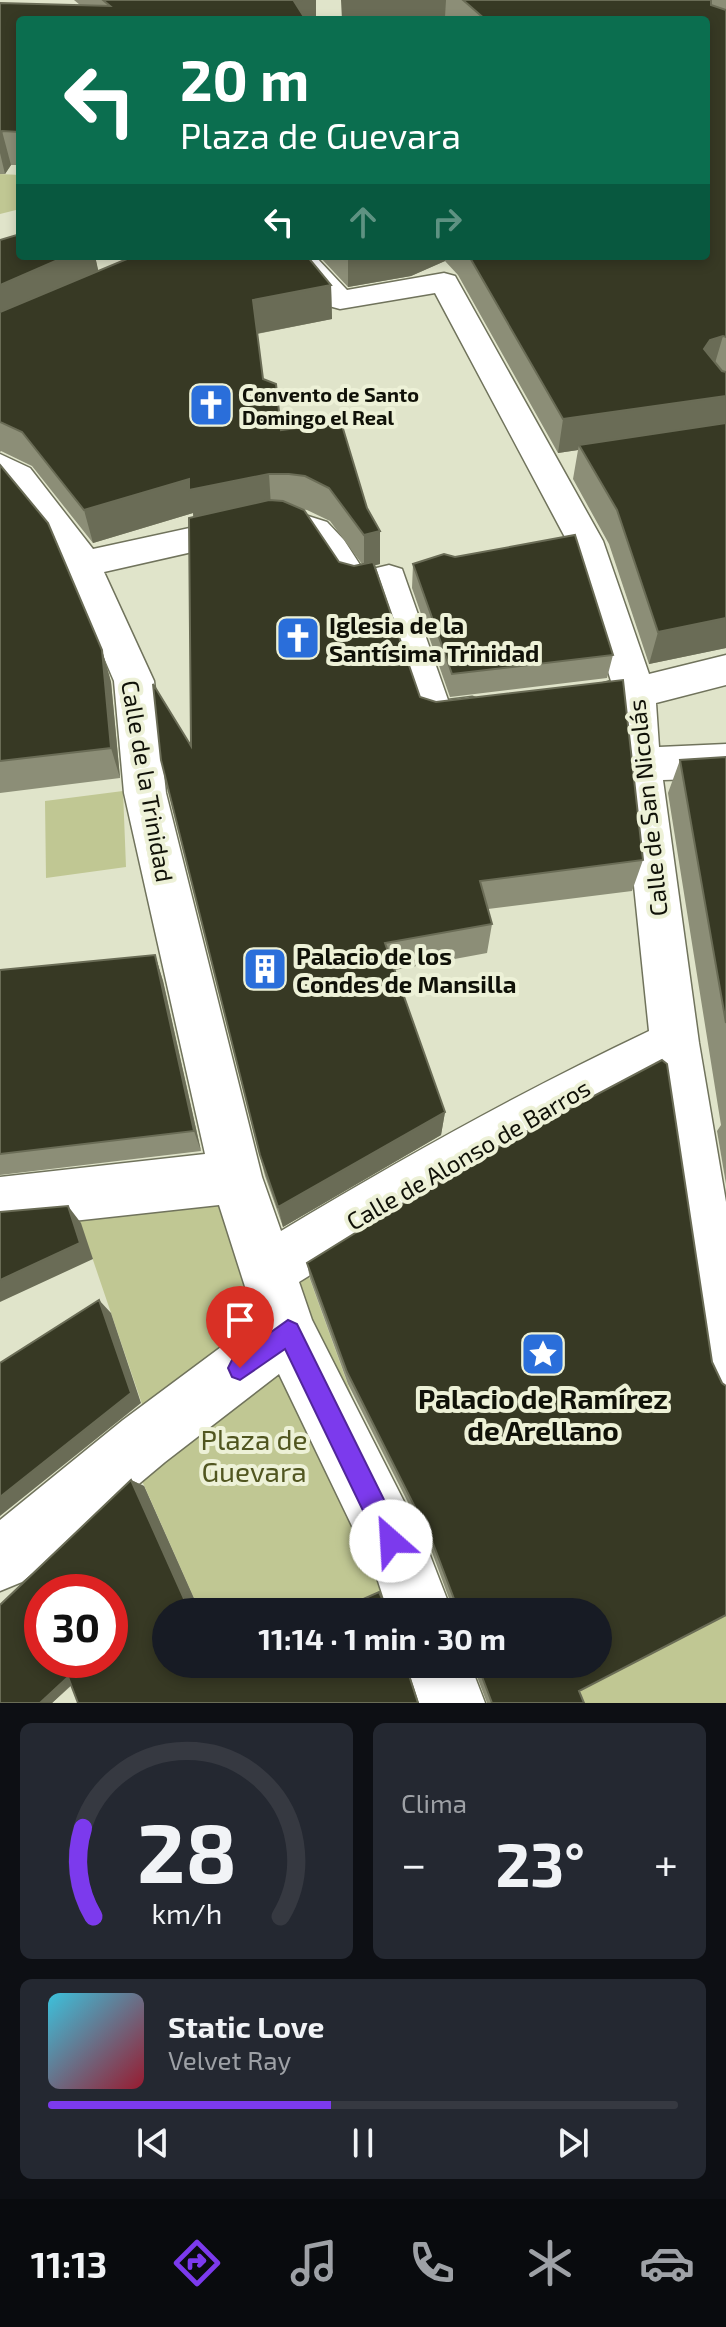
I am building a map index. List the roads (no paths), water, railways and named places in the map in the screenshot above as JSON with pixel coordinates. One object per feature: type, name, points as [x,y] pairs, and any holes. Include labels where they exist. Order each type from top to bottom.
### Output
[{"type":"street","points":[[303,260],[340,300],[446,269]]},
{"type":"street","name":"Calle de San Nicolás","points":[[446,269],[561,466],[635,693],[640,764],[675,1043],[726,1373]]},
{"type":"street","name":"Calle de la Trinidad","points":[[0,465],[18,476],[82,564],[134,681],[145,793],[236,1177]]},
{"type":"street","points":[[82,564],[284,521],[303,524],[322,534],[354,586],[389,578],[433,717],[511,708]]},
{"type":"street","points":[[543,548],[585,541]]},
{"type":"street","points":[[573,701],[635,693],[726,670]]},
{"type":"street","points":[[640,764],[726,761]]},
{"type":"street","name":"Calle de Alonso de Barros","points":[[265,1272],[448,1160],[565,1096],[675,1043]]},
{"type":"street","points":[[0,1203],[236,1177],[265,1272],[288,1332],[412,1590]]},
{"type":"street","points":[[0,1560],[144,1441],[288,1332]]},
{"type":"street","points":[[443,1678],[452,1703]]},
{"type":"place","name":"Convento de Santo Domingo el Real","points":[[211,405]]},
{"type":"place","name":"Iglesia de la Santísima Trinidad","points":[[298,638]]},
{"type":"place","name":"Palacio de los Condes de Mansilla","points":[[265,969]]},
{"type":"place","name":"Palacio de Ramírez de Arellano","points":[[543,1354]]},
{"type":"park label","name":"Plaza de Guevara","points":[[254,1455]]}]
